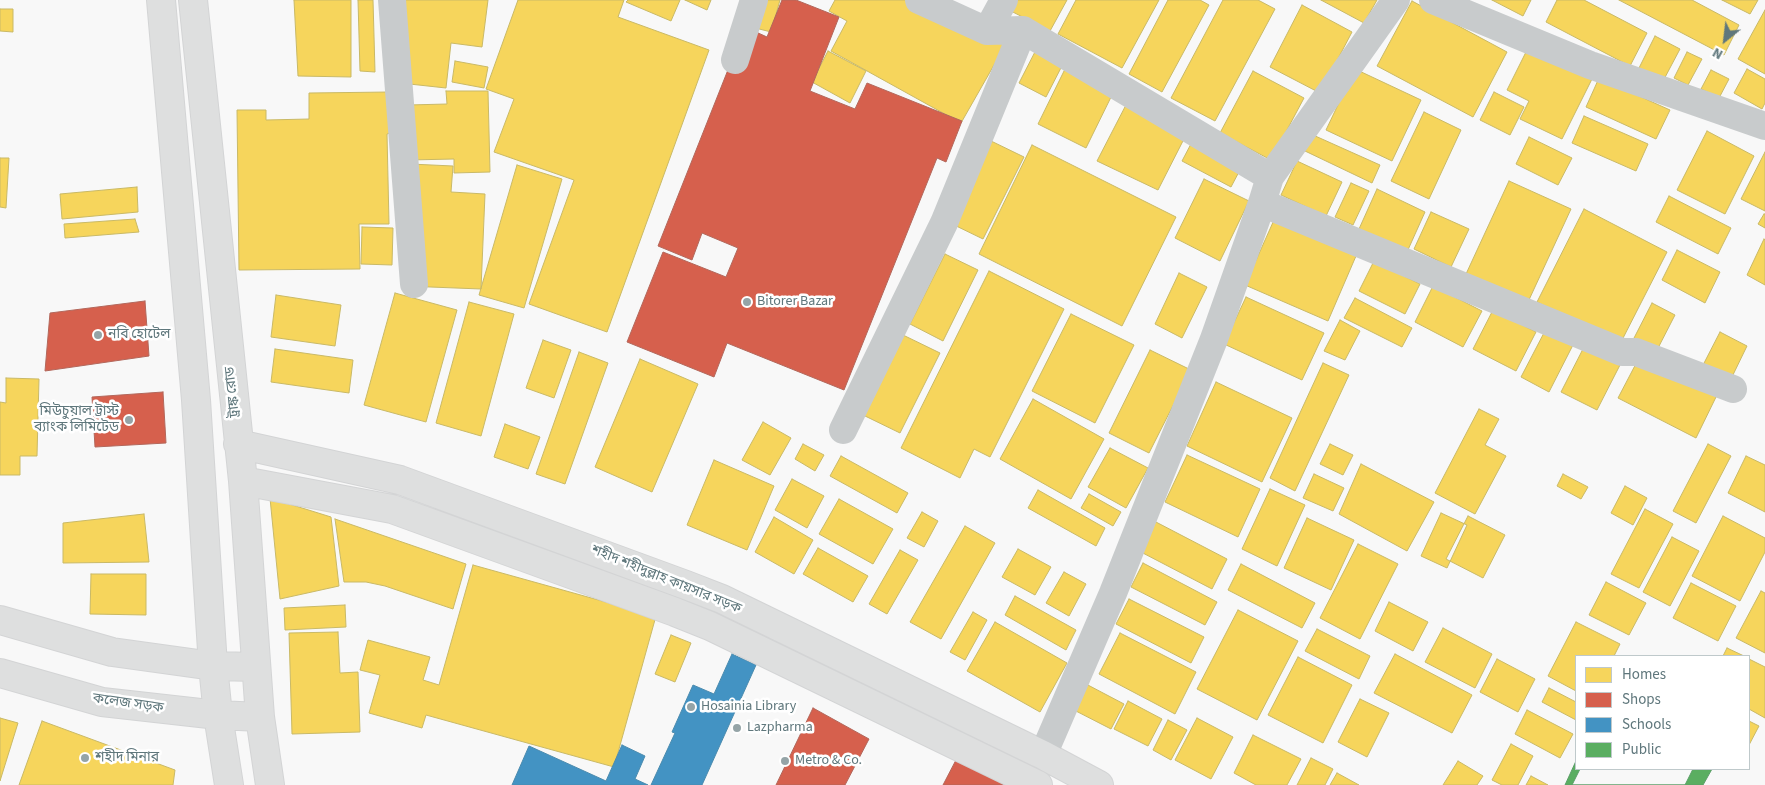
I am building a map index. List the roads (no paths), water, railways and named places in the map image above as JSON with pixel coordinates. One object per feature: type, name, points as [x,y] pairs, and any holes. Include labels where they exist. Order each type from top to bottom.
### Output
[{"type":"main road","points":[[162,0],[196,400],[213,666],[218,715],[229,785]]},
{"type":"main road","name":"ট্রাঙ্ক রোড","points":[[193,0],[243,480],[260,717],[270,785]]},
{"type":"main road","name":"শহীদ শহীদুল্লাহ কায়সার সড়ক","points":[[238,444],[400,480],[722,599],[1099,785]]},
{"type":"main road","name":"শহীদ শহীদুল্লাহ কায়সার সড়ক","points":[[243,480],[392,509],[675,612],[710,626],[1038,785]]},
{"type":"main road","points":[[0,620],[112,652],[213,666],[256,667]]},
{"type":"main road","name":"কলেজ সড়ক","points":[[0,673],[102,702],[218,715],[260,717]]},
{"type":"street","points":[[392,0],[414,284]]},
{"type":"street","points":[[736,60],[754,0]]},
{"type":"street","points":[[919,0],[987,31],[1023,30],[1270,177]]},
{"type":"street","points":[[987,31],[1004,0]]},
{"type":"street","points":[[1043,756],[1112,593],[1214,339],[1270,177],[1396,0]]},
{"type":"street","points":[[1433,0],[1590,65],[1765,126]]},
{"type":"street","points":[[843,430],[944,223],[1023,30]]},
{"type":"street","points":[[1262,203],[1622,352],[1636,352],[1733,389]]},
{"type":"place","name":"Bitorer Bazar","points":[[747,302]]},
{"type":"place","name":"নবি হোটেল","points":[[98,335]]},
{"type":"place","name":"মিউচুয়াল ট্রাস্ট ব্যাংক লিমিটেড","points":[[129,420]]},
{"type":"place","name":"Hosainia Library","points":[[691,707]]},
{"type":"place","name":"Lazpharma","points":[[737,728]]},
{"type":"place","name":"শহীদ মিনার","points":[[85,758]]},
{"type":"place","name":"Metro & Co.","points":[[785,761]]}]
